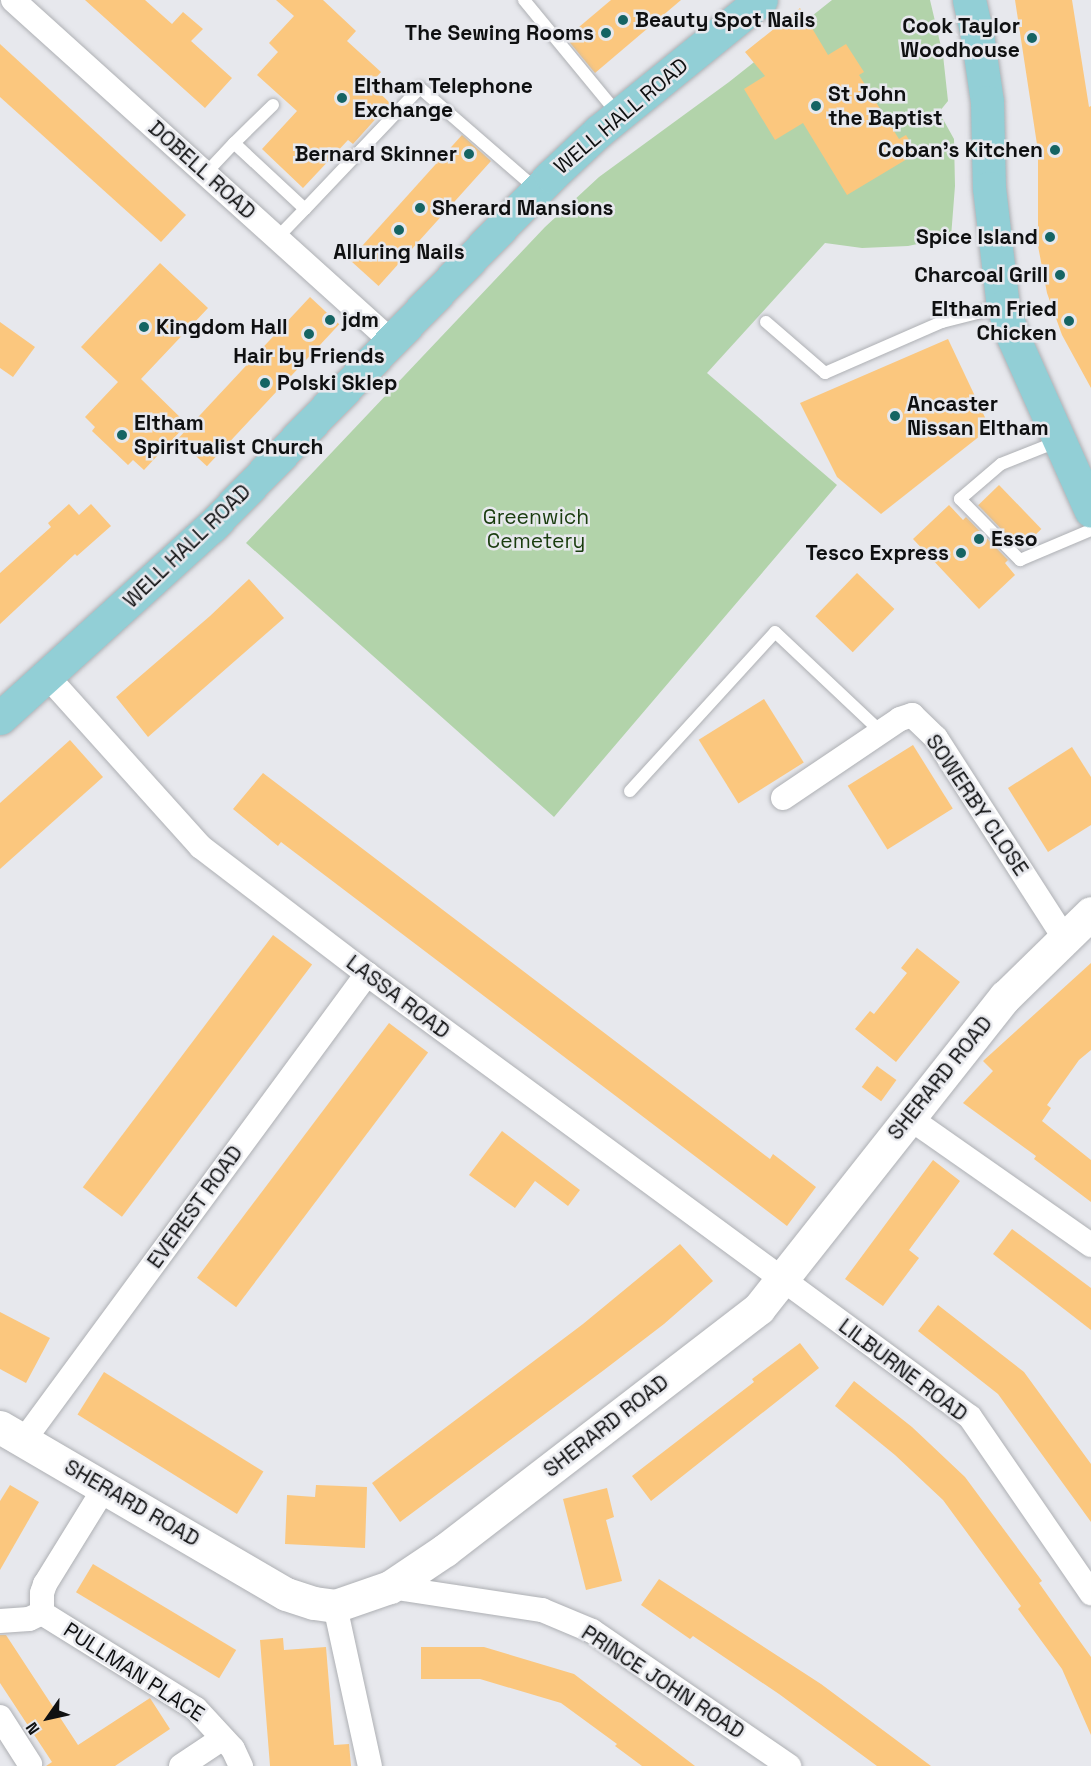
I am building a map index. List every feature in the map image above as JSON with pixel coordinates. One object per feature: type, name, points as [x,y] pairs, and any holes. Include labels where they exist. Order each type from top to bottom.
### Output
[{"type":"main road","name":"WELL HALL ROAD","points":[[0,718],[211,527],[537,190],[619,115],[761,0]]},
{"type":"main road","points":[[969,0],[977,34],[987,102],[989,188],[1004,307],[1014,339],[1062,440],[1091,511]]},
{"type":"street","name":"DOBELL ROAD","points":[[13,0],[391,341]]},
{"type":"street","name":"LASSA ROAD","points":[[47,676],[201,847],[367,974],[782,1279]]},
{"type":"street","name":"SOWERBY CLOSE","points":[[783,798],[900,719],[912,715],[936,738],[1064,937]]},
{"type":"street","name":"SHERARD ROAD","points":[[12,1434],[286,1594],[314,1603],[335,1606],[390,1587],[445,1550],[759,1308],[1005,997],[1091,913]]},
{"type":"street","name":"EVEREST ROAD","points":[[12,1434],[367,974]]},
{"type":"street","points":[[908,1117],[1091,1245]]},
{"type":"street","name":"LILBURNE ROAD","points":[[782,1279],[970,1417],[1091,1593]]},
{"type":"street","name":"PULLMAN PLACE","points":[[42,1613],[42,1593],[45,1584],[105,1487]]},
{"type":"street","name":"PRINCE JOHN ROAD","points":[[390,1587],[542,1610],[592,1631],[789,1766]]},
{"type":"street","points":[[335,1606],[370,1766]]},
{"type":"street","name":"PULLMAN PLACE","points":[[0,1621],[28,1619],[42,1613]]},
{"type":"street","name":"PULLMAN PLACE","points":[[42,1613],[196,1709],[223,1738],[241,1766]]},
{"type":"street","points":[[0,1717],[30,1764]]},
{"type":"street","points":[[181,1766],[223,1738]]},
{"type":"lane","points":[[524,0],[619,115]]},
{"type":"lane","points":[[278,237],[420,88],[537,190]]},
{"type":"lane","points":[[205,174],[273,105]]},
{"type":"lane","points":[[234,143],[306,208]]},
{"type":"lane","points":[[766,322],[825,373],[942,322],[1004,307]]},
{"type":"lane","points":[[1062,440],[1001,464],[960,499],[1020,560],[1091,530]]},
{"type":"lane","points":[[630,791],[775,632],[881,732]]},
{"type":"green space","name":"Greenwich Cemetery","points":[[832,0],[930,0],[943,55],[948,101],[939,112],[954,139],[955,186],[951,237],[908,246],[862,248],[825,243],[707,373],[837,485],[554,817],[246,543],[545,227],[599,177],[729,82]]},
{"type":"building","points":[[85,0],[145,0],[172,24],[183,12],[203,29],[191,41],[232,78],[205,108]]},
{"type":"building","name":"Eltham Telephone Exchange","points":[[276,0],[323,0],[356,31],[347,41],[381,72],[370,84],[390,103],[353,144],[348,140],[303,188],[262,149],[297,111],[257,75],[278,52],[269,43],[294,16]]},
{"type":"building","points":[[611,0],[681,0],[595,73],[566,38]]},
{"type":"building","points":[[1015,0],[1072,0],[1089,107],[1091,106],[1091,388],[1062,335],[1047,293],[1038,246],[1038,151]]},
{"type":"building","name":"St John the Baptist","points":[[800,8],[828,55],[846,44],[864,72],[859,75],[899,139],[906,135],[917,153],[847,195],[803,123],[775,140],[744,89],[765,76],[745,52]]},
{"type":"building","points":[[0,44],[186,215],[161,242],[0,97]]},
{"type":"building","name":"Sherard Mansions","points":[[462,135],[491,161],[379,286],[350,260]]},
{"type":"building","points":[[160,263],[208,308],[141,379],[187,424],[144,470],[133,460],[128,465],[92,431],[95,427],[85,417],[118,382],[81,347]]},
{"type":"building","points":[[310,297],[339,324],[207,466],[178,439]]},
{"type":"building","points":[[0,322],[35,347],[13,377],[0,368]]},
{"type":"building","name":"Ancaster Nissan Eltham","points":[[948,339],[990,428],[881,514],[837,477],[800,403]]},
{"type":"building","points":[[999,485],[1041,529],[1021,549],[978,505]]},
{"type":"building","points":[[69,504],[79,515],[91,504],[111,526],[77,556],[75,554],[0,624],[0,573],[51,527],[48,523]]},
{"type":"building","name":"Tesco Express","points":[[949,505],[963,520],[966,517],[1008,560],[1005,563],[1015,575],[979,609],[913,539]]},
{"type":"building","points":[[857,573],[894,609],[853,652],[815,616]]},
{"type":"building","points":[[249,579],[284,618],[148,737],[116,697]]},
{"type":"building","points":[[764,699],[804,763],[738,803],[699,740]]},
{"type":"building","points":[[70,740],[103,777],[0,869],[0,803]]},
{"type":"building","points":[[913,745],[953,809],[887,849],[848,786]]},
{"type":"building","points":[[1072,747],[1091,777],[1091,825],[1048,852],[1008,788]]},
{"type":"building","points":[[263,773],[770,1159],[773,1154],[816,1187],[787,1226],[281,842],[278,846],[233,809]]},
{"type":"building","points":[[273,935],[312,964],[122,1217],[83,1187]]},
{"type":"building","points":[[917,948],[960,982],[896,1062],[855,1029],[870,1011],[874,1014],[907,973],[901,968]]},
{"type":"building","points":[[1091,963],[1091,1050],[1079,1060],[1047,1105],[1051,1108],[1042,1121],[1091,1160],[1091,1202],[1034,1159],[1036,1156],[963,1103],[993,1071],[983,1061]]},
{"type":"building","points":[[389,1023],[428,1052],[236,1307],[197,1278]]},
{"type":"building","points":[[877,1066],[896,1080],[881,1101],[862,1087]]},
{"type":"building","points":[[502,1131],[580,1190],[568,1206],[535,1181],[515,1208],[469,1175]]},
{"type":"building","points":[[933,1160],[960,1181],[909,1250],[919,1258],[883,1306],[845,1279]]},
{"type":"building","points":[[1012,1229],[1091,1288],[1091,1330],[993,1254]]},
{"type":"building","points":[[680,1244],[713,1281],[664,1324],[400,1522],[372,1483],[583,1324]]},
{"type":"building","points":[[938,1305],[1024,1372],[1091,1464],[1091,1522],[998,1394],[918,1331]]},
{"type":"building","points":[[0,1312],[50,1338],[26,1383],[0,1369]]},
{"type":"building","points":[[800,1343],[819,1368],[651,1501],[632,1476],[754,1382],[752,1379]]},
{"type":"building","points":[[104,1372],[263,1472],[237,1514],[78,1414]]},
{"type":"building","points":[[854,1381],[912,1427],[965,1477],[1042,1581],[1039,1583],[1091,1657],[1091,1735],[1062,1669],[1018,1609],[1021,1606],[943,1500],[895,1455],[835,1406]]},
{"type":"building","points":[[10,1485],[39,1502],[0,1570],[0,1501]]},
{"type":"building","points":[[316,1485],[367,1487],[365,1548],[285,1544],[287,1495],[315,1497]]},
{"type":"building","points":[[607,1488],[614,1517],[606,1520],[622,1581],[586,1590],[563,1499]]},
{"type":"building","points":[[93,1564],[236,1650],[219,1678],[76,1592]]},
{"type":"building","points":[[659,1579],[821,1684],[931,1766],[877,1766],[779,1694],[693,1636],[690,1639],[641,1605]]},
{"type":"building","points":[[0,1635],[6,1635],[78,1745],[150,1698],[170,1729],[115,1766],[46,1766],[52,1762],[0,1683]]},
{"type":"building","points":[[283,1638],[284,1650],[326,1647],[334,1745],[349,1744],[351,1766],[270,1766],[260,1640]]},
{"type":"building","points":[[421,1647],[484,1647],[574,1674],[695,1766],[642,1766],[615,1746],[617,1744],[561,1703],[480,1679],[421,1679]]},
{"type":"place","name":"Beauty Spot Nails","points":[[623,20]]},
{"type":"place","name":"The Sewing Rooms","points":[[606,33]]},
{"type":"place","name":"Cook Taylor Woodhouse","points":[[1032,38]]},
{"type":"place","name":"Eltham Telephone Exchange","points":[[342,98]]},
{"type":"place","name":"St John the Baptist","points":[[816,106]]},
{"type":"place","name":"Coban's Kitchen","points":[[1055,150]]},
{"type":"place","name":"Bernard Skinner","points":[[469,154]]},
{"type":"place","name":"Sherard Mansions","points":[[420,208]]},
{"type":"place","name":"Alluring Nails","points":[[399,230]]},
{"type":"place","name":"Spice Island","points":[[1050,237]]},
{"type":"place","name":"Charcoal Grill","points":[[1060,275]]},
{"type":"place","name":"jdm","points":[[330,320]]},
{"type":"place","name":"Eltham Fried Chicken","points":[[1069,321]]},
{"type":"place","name":"Kingdom Hall","points":[[144,327]]},
{"type":"place","name":"Hair by Friends","points":[[309,334]]},
{"type":"place","name":"Polski Sklep","points":[[265,383]]},
{"type":"place","name":"Ancaster Nissan Eltham","points":[[895,416]]},
{"type":"place","name":"Eltham Spiritualist Church","points":[[122,435]]},
{"type":"place","name":"Esso","points":[[979,539]]},
{"type":"place","name":"Tesco Express","points":[[961,553]]}]
